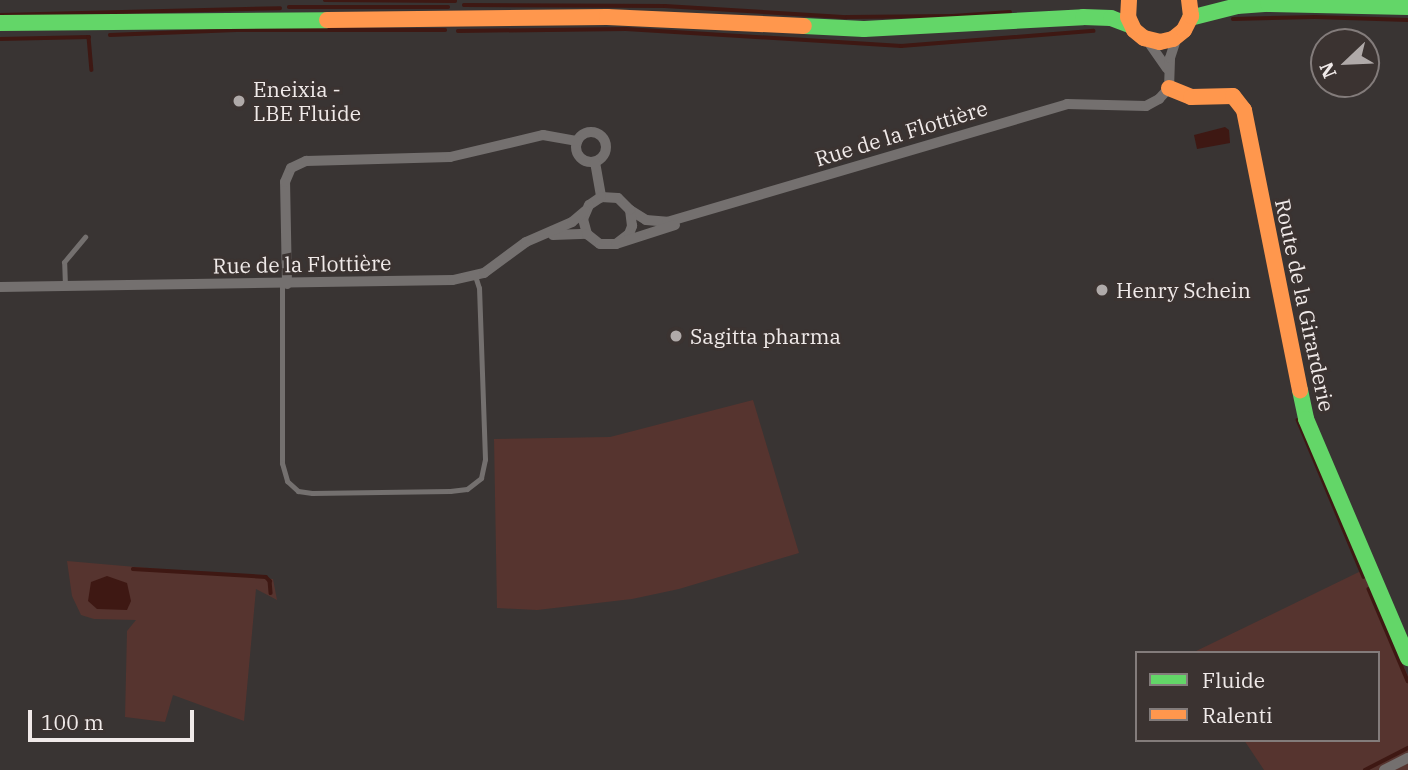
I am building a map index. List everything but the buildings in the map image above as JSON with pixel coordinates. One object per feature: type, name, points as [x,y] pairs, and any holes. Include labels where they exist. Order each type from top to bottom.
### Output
[{"type":"main road","points":[[1083,17],[1111,10],[1128,0]]},
{"type":"main road","points":[[1128,0],[1127,13],[1132,26]]},
{"type":"main road","points":[[0,23],[607,17],[877,29],[1083,17],[1111,18],[1132,26],[1147,40],[1162,42],[1177,36],[1190,18],[1189,0]]},
{"type":"main road","points":[[1195,0],[1237,6],[1408,7]]},
{"type":"main road","points":[[1190,18],[1237,6]]},
{"type":"main road","name":"Route de la Girarderie","points":[[1169,82],[1191,97],[1233,96],[1244,110],[1294,372],[1306,419],[1408,658]]},
{"type":"street","points":[[1169,82],[1170,58],[1177,36]]},
{"type":"street","points":[[1147,40],[1169,82]]},
{"type":"street","name":"Rue de la Flottière","points":[[630,209],[653,222],[686,218],[1067,104],[1146,106],[1159,99],[1169,82]]},
{"type":"street","points":[[284,284],[285,182],[291,168],[306,161],[450,157],[543,135],[577,141],[589,132],[603,137],[606,152],[595,162],[585,161],[578,155],[577,141]]},
{"type":"street","points":[[595,162],[601,197]]},
{"type":"street","points":[[587,234],[585,211],[601,197],[618,198],[630,209],[632,226],[623,240],[616,244]]},
{"type":"street","name":"Rue de la Flottière","points":[[0,287],[437,281],[475,276],[492,268],[526,242],[572,222],[585,211]]},
{"type":"street","points":[[526,242],[548,236],[587,234],[600,244],[616,244],[671,226],[686,218]]},
{"type":"street","points":[[1384,770],[1408,758]]},
{"type":"lane","points":[[65,286],[64,262],[85,237]]},
{"type":"lane","points":[[284,284],[282,463],[286,481],[298,491],[312,493],[450,491],[467,489],[481,478],[485,459],[478,288],[475,276]]},
{"type":"shaded area","points":[[1225,127],[1229,130],[1230,143],[1197,149],[1194,135]]},
{"type":"shaded area","points":[[753,400],[799,553],[679,589],[632,599],[537,610],[497,608],[494,439],[610,437]]},
{"type":"shaded area","points":[[67,561],[273,579],[277,600],[256,589],[244,721],[173,695],[165,722],[125,717],[127,631],[136,620],[94,619],[81,615],[72,596]]},
{"type":"shaded area","points":[[1363,570],[1408,676],[1408,770],[1264,770],[1245,742],[1380,742],[1380,651],[1196,651]]},
{"type":"shaded area","points":[[107,576],[127,583],[131,601],[127,610],[97,609],[88,601],[91,582]]},
{"type":"waterway","points":[[325,0],[455,1]]},
{"type":"waterway","points":[[464,5],[665,6],[847,17],[953,16],[1010,12]]},
{"type":"waterway","points":[[289,7],[448,7]]},
{"type":"waterway","points":[[0,15],[280,8]]},
{"type":"waterway","points":[[1233,19],[1315,17],[1408,20]]},
{"type":"waterway","points":[[458,31],[626,29],[901,46],[1093,31]]},
{"type":"waterway","points":[[110,35],[236,30],[445,30]]},
{"type":"waterway","points":[[0,39],[89,37],[92,70]]},
{"type":"waterway","points":[[1298,420],[1364,577]]},
{"type":"waterway","points":[[133,569],[266,577],[270,581],[271,593]]},
{"type":"waterway","points":[[1369,589],[1408,681]]},
{"type":"waterway","points":[[1365,770],[1408,748]]},
{"type":"traffic: fast","points":[[1190,18],[1237,6],[1268,4],[1408,7]]},
{"type":"traffic: fast","points":[[804,26],[864,29],[1083,17],[1111,18],[1132,26]]},
{"type":"traffic: fast","points":[[0,23],[327,20]]},
{"type":"traffic: fast","points":[[1300,390],[1306,419],[1408,658]]},
{"type":"traffic: slow","points":[[1129,0],[1128,17],[1134,30],[1144,38],[1160,42],[1173,39],[1184,30],[1191,16],[1189,0]]},
{"type":"traffic: slow","points":[[327,20],[607,17],[804,26]]},
{"type":"traffic: slow","points":[[1169,88],[1191,97],[1233,96],[1244,110],[1300,390]]},
{"type":"place","name":"Eneixia - LBE Fluide","points":[[239,101]]},
{"type":"place","name":"Henry Schein","points":[[1102,290]]},
{"type":"place","name":"Sagitta pharma","points":[[676,336]]}]
